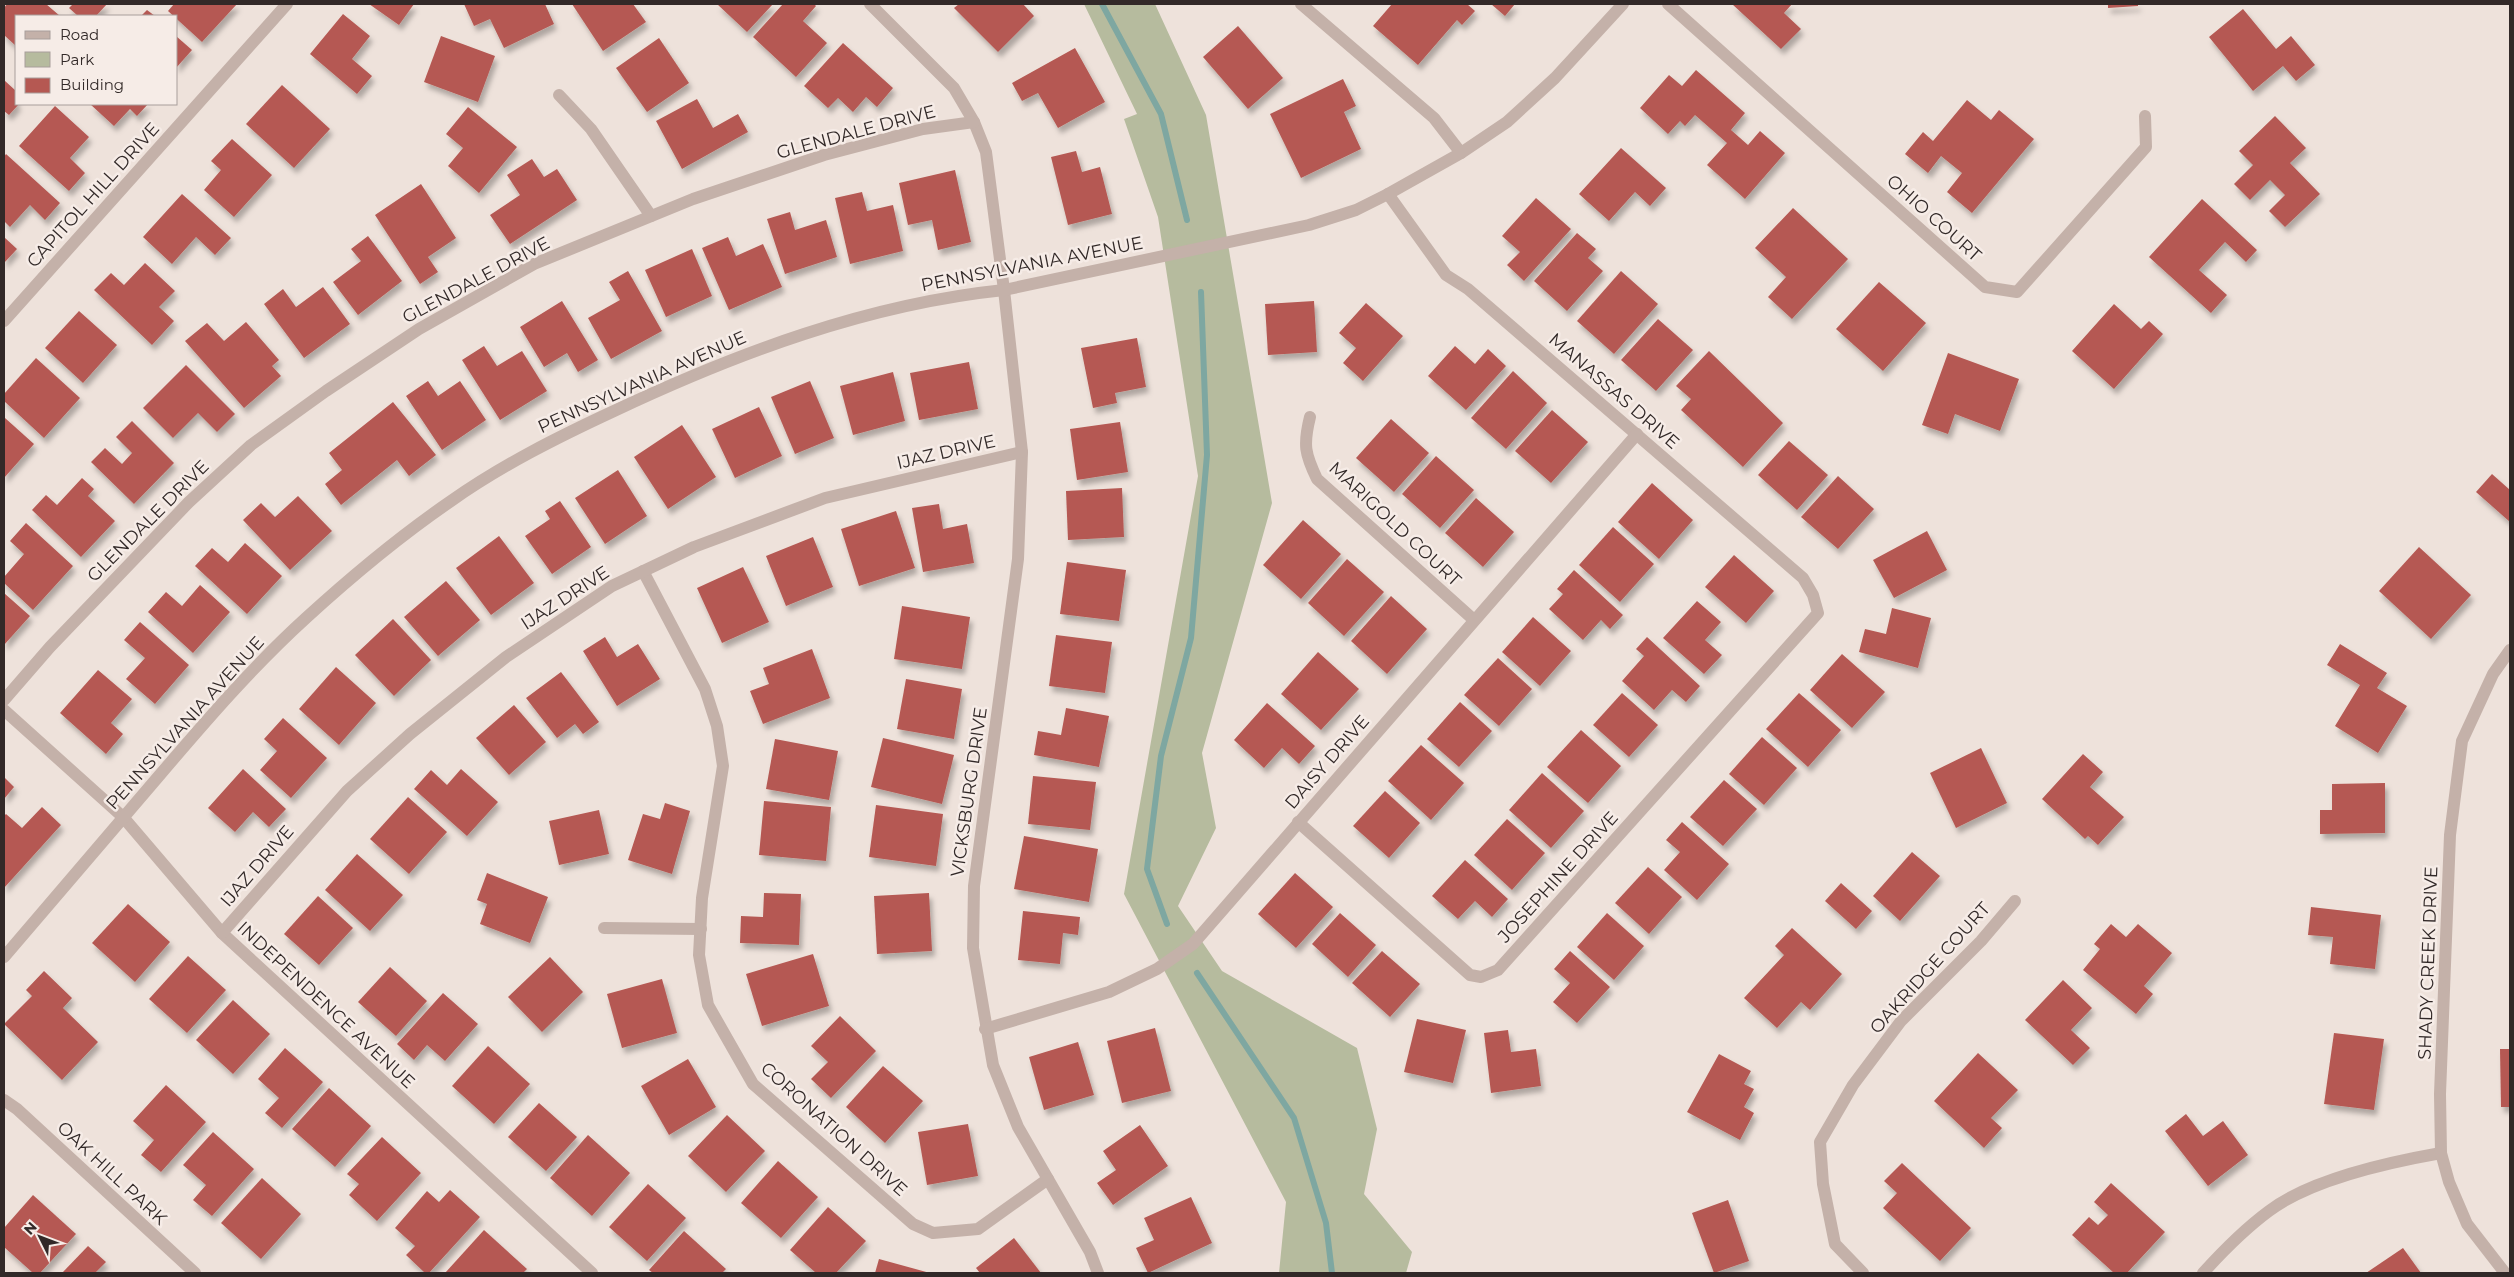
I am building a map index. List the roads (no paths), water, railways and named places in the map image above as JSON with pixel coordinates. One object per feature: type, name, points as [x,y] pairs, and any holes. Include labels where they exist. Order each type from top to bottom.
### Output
[{"type":"street","name":"CAPITOL HILL DRIVE","points":[[4,321],[287,4]]},
{"type":"street","points":[[870,4],[954,88],[974,122],[986,152],[1004,290]]},
{"type":"street","points":[[1301,4],[1434,118],[1461,153]]},
{"type":"street","name":"PENNSYLVANIA AVENUE","points":[[4,956],[222,702],[305,619],[401,538],[454,499],[543,444],[665,386],[757,348],[860,318],[953,295],[1004,290],[1309,225],[1356,210],[1461,153],[1507,122],[1555,78],[1623,4]]},
{"type":"street","name":"OHIO COURT","points":[[1668,4],[1985,287],[2017,292],[2146,147],[2146,116]]},
{"type":"street","points":[[559,95],[591,129],[651,216]]},
{"type":"street","name":"GLENDALE DRIVE","points":[[4,700],[50,648],[189,502],[251,445],[326,391],[419,329],[534,264],[693,199],[824,155],[923,129],[974,122]]},
{"type":"street","name":"MANASSAS DRIVE","points":[[1388,194],[1446,275],[1468,289],[1803,578],[1813,595],[1818,613]]},
{"type":"street","name":"VICKSBURG DRIVE","points":[[1004,290],[1022,452],[1018,559],[974,886],[973,948],[992,1065],[1018,1127],[1090,1252],[1098,1273]]},
{"type":"street","name":"MARIGOLD COURT","points":[[1310,417],[1305,435],[1306,457],[1317,479],[1474,620]]},
{"type":"street","name":"DAISY DRIVE","points":[[985,1029],[1108,992],[1157,969],[1193,944],[1637,434]]},
{"type":"street","name":"IJAZ DRIVE","points":[[222,933],[347,791],[410,734],[506,657],[612,586],[694,547],[825,498],[1022,452]]},
{"type":"street","name":"CORONATION DRIVE","points":[[643,571],[705,689],[717,726],[723,766],[702,898],[699,954],[708,1005],[754,1084],[913,1224],[932,1233],[978,1229],[1048,1179]]},
{"type":"street","name":"JOSEPHINE DRIVE","points":[[1298,822],[1470,975],[1481,977],[1498,970],[1818,613]]},
{"type":"street","name":"SHADY CREEK DRIVE","points":[[2505,1273],[2467,1224],[2449,1182],[2441,1153],[2440,1094],[2450,836],[2462,741],[2493,674],[2510,650]]},
{"type":"street","name":"INDEPENDENCE AVENUE","points":[[4,710],[123,817],[222,933],[592,1273]]},
{"type":"street","name":"OAKRIDGE COURT","points":[[1862,1273],[1835,1244],[1823,1184],[1820,1142],[1853,1085],[1901,1021],[1981,941],[2014,901]]},
{"type":"street","points":[[604,928],[701,929]]},
{"type":"street","name":"OAK HILL PARK","points":[[4,1100],[17,1109],[195,1273]]},
{"type":"street","points":[[2203,1273],[2270,1210],[2305,1190],[2389,1162],[2441,1153]]},
{"type":"waterway","points":[[1102,4],[1161,114],[1187,220]]},
{"type":"waterway","points":[[1167,924],[1147,869],[1161,756],[1191,638],[1207,455],[1201,292]]},
{"type":"waterway","points":[[1197,973],[1294,1118],[1326,1223],[1332,1273]]}]
